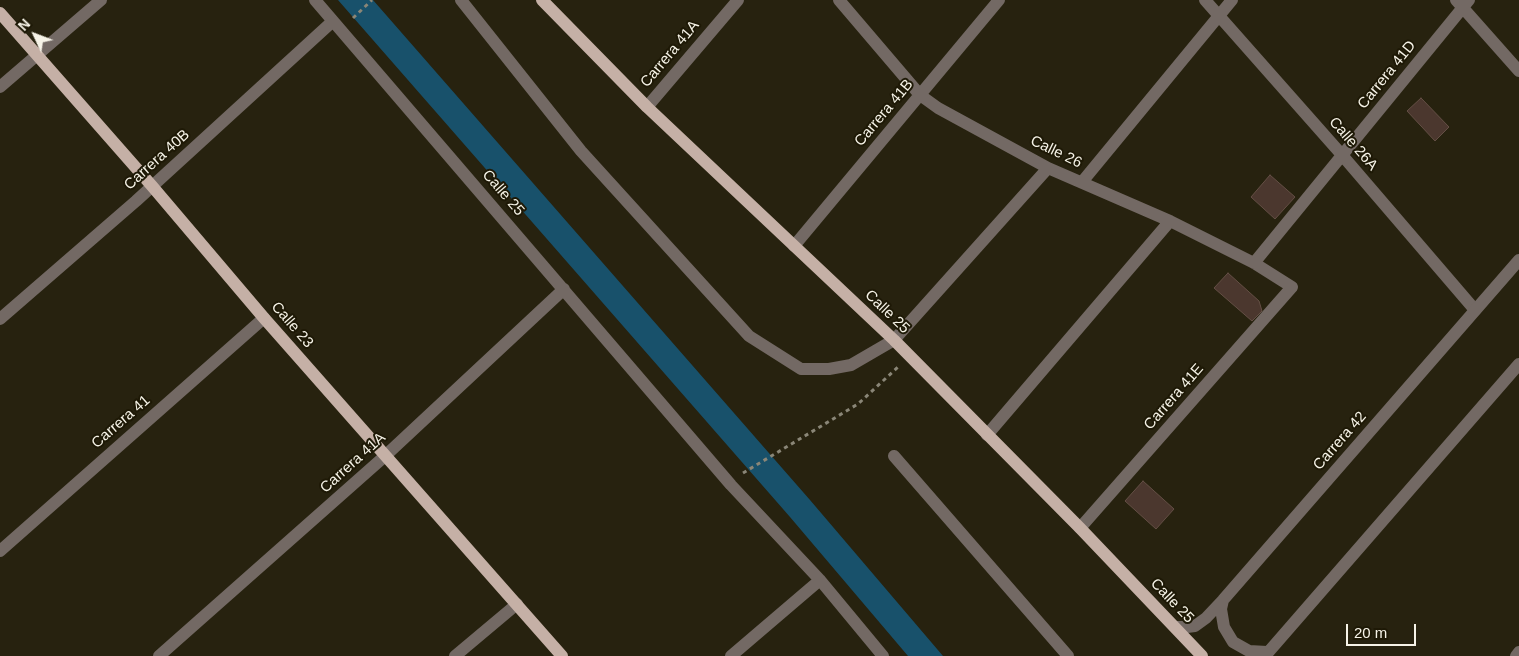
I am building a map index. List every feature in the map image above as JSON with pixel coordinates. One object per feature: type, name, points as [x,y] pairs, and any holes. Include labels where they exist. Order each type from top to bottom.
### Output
[{"type":"main road","name":"Calle 25","points":[[543,0],[647,107],[894,340],[1080,528],[1202,656]]},
{"type":"main road","name":"Calle 23","points":[[0,13],[152,186],[264,318],[562,656]]},
{"type":"street","points":[[0,88],[101,0]]},
{"type":"street","name":"Calle 25","points":[[315,0],[731,485],[820,580],[883,656]]},
{"type":"street","points":[[461,0],[582,151],[749,336],[801,369],[829,369],[851,365],[894,340],[1048,168]]},
{"type":"street","name":"Carrera 41A","points":[[647,107],[738,0]]},
{"type":"street","name":"Calle 26","points":[[839,0],[920,95],[938,108],[1048,168],[1170,221],[1254,263],[1292,287]]},
{"type":"street","name":"Carrera 41B","points":[[794,246],[999,0]]},
{"type":"street","name":"Calle 26A","points":[[1205,0],[1342,155],[1475,310]]},
{"type":"street","points":[[1082,182],[1232,0]]},
{"type":"street","points":[[1462,3],[1519,71]]},
{"type":"street","name":"Carrera 41D","points":[[1254,263],[1462,3]]},
{"type":"street","name":"Carrera 40B","points":[[0,319],[152,186],[334,22]]},
{"type":"street","points":[[987,435],[1170,221]]},
{"type":"street","name":"Carrera 42","points":[[1176,627],[1187,628],[1195,626],[1206,618],[1223,600],[1519,260]]},
{"type":"street","name":"Carrera 41E","points":[[1080,528],[1292,287]]},
{"type":"street","name":"Carrera 41A","points":[[159,656],[386,456],[564,289]]},
{"type":"street","name":"Carrera 41","points":[[0,551],[264,318]]},
{"type":"street","points":[[1223,600],[1221,609],[1224,627],[1233,642],[1249,651],[1266,654],[1519,364]]},
{"type":"street","points":[[894,456],[1068,656]]},
{"type":"street","points":[[731,656],[820,580]]},
{"type":"street","points":[[455,656],[516,604]]},
{"type":"street","points":[[1516,656],[1519,652]]},
{"type":"path","points":[[351,20],[372,0]]},
{"type":"path","points":[[745,471],[858,404],[909,356]]},
{"type":"water","points":[[338,0],[373,0],[810,500],[943,656],[908,656],[790,517]]},
{"type":"building","points":[[1421,98],[1449,127],[1435,141],[1407,111]]},
{"type":"building","points":[[1270,175],[1295,197],[1275,219],[1251,197]]},
{"type":"building","points":[[1228,273],[1259,301],[1262,311],[1252,321],[1214,288]]},
{"type":"building","points":[[1143,481],[1174,509],[1156,529],[1125,501]]}]
